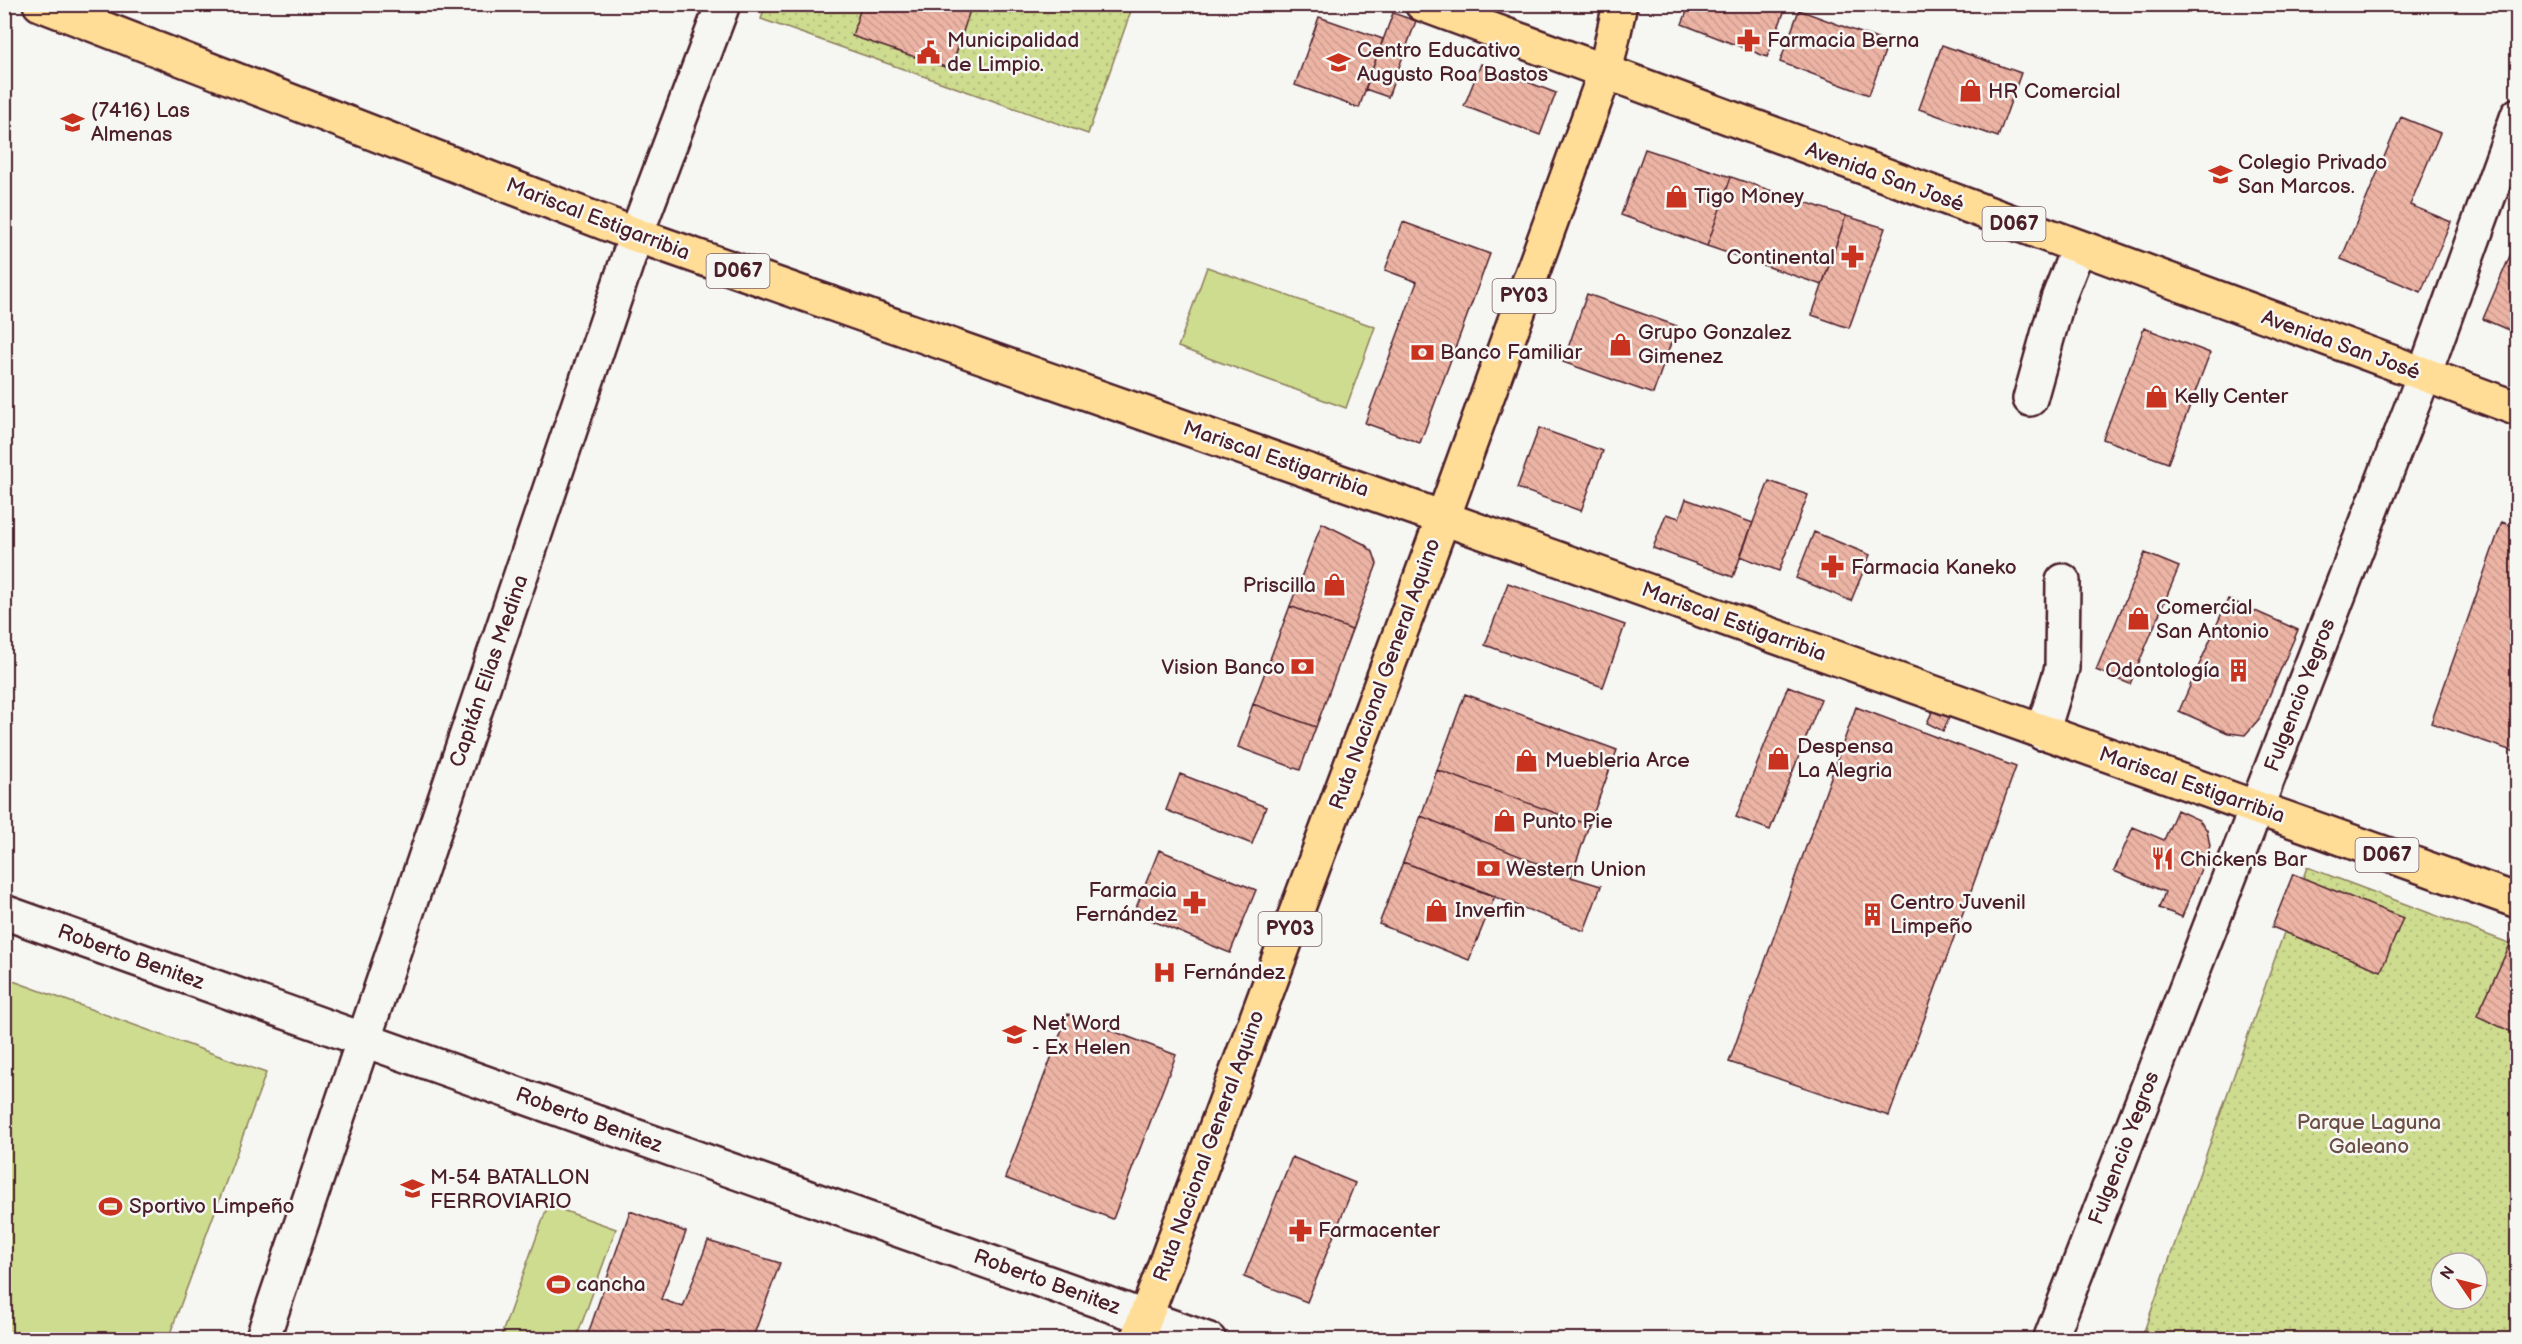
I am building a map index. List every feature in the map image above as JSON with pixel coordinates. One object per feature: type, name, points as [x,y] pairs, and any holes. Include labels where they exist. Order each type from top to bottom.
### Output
[{"type":"main road","name":"Mariscal Estigarribia","points":[[40,4],[636,235],[1443,518],[2517,901]]},
{"type":"main road","name":"Avenida San José","points":[[1422,4],[1605,74],[2517,409]]},
{"type":"main road","name":"Ruta Nacional General Aquino","points":[[1152,1328],[1605,74],[1620,4]]},
{"type":"street","name":"Capitán Elias Medina","points":[[262,1340],[636,235],[723,4]]},
{"type":"street","name":"Fulgencio Yegros","points":[[2050,1340],[2424,375],[2517,115]]},
{"type":"street","points":[[2030,399],[2058,299],[2078,248]]},
{"type":"street","points":[[2042,733],[2062,668],[2063,581]]},
{"type":"street","name":"Roberto Benitez","points":[[4,912],[363,1040],[1152,1328],[1209,1340]]},
{"type":"green space","points":[[766,4],[1133,5],[1088,134],[761,19]]},
{"type":"green space","points":[[1207,267],[1375,327],[1346,408],[1178,347]]},
{"type":"green space","name":"Parque Laguna Galeano","points":[[2307,867],[2517,946],[2517,1339],[2141,1340]]},
{"type":"green space","name":"Sportivo Limpeño","points":[[5,978],[266,1073],[168,1339],[5,1339]]},
{"type":"green space","name":"cancha","points":[[548,1205],[616,1229],[576,1339],[500,1339]]},
{"type":"building","name":"Municipalidad de Limpio.","points":[[862,4],[972,4],[951,69],[852,36]]},
{"type":"building","name":"Farmacia Berna","points":[[1690,4],[1780,4],[1786,7],[1767,57],[1682,24]]},
{"type":"building","points":[[1799,10],[1888,43],[1869,95],[1780,62]]},
{"type":"building","points":[[1393,13],[1416,21],[1388,97],[1365,89]]},
{"type":"building","name":"Centro Educativo Augusto Roa Bastos","points":[[1319,17],[1383,39],[1359,108],[1295,85]]},
{"type":"building","name":"HR Comercial","points":[[1942,45],[2021,73],[1998,137],[1919,109]]},
{"type":"building","points":[[1481,64],[1556,93],[1540,135],[1464,106]]},
{"type":"building","points":[[2401,117],[2440,133],[2410,205],[2451,222],[2421,292],[2341,259]]},
{"type":"building","name":"Tigo Money","points":[[1645,149],[1731,177],[1707,246],[1621,215]]},
{"type":"building","points":[[1731,177],[1846,216],[1822,285],[1707,246]]},
{"type":"building","name":"Continental","points":[[1846,216],[1885,228],[1849,328],[1812,315]]},
{"type":"building","name":"Banco Familiar","points":[[1403,222],[1490,254],[1420,443],[1365,423],[1417,282],[1385,270]]},
{"type":"building","points":[[2518,237],[2518,334],[2483,319]]},
{"type":"building","name":"Grupo Gonzalez Gimenez","points":[[1587,294],[1677,326],[1653,394],[1563,362]]},
{"type":"building","name":"Kelly Center","points":[[2144,328],[2210,353],[2168,463],[2103,439]]},
{"type":"building","points":[[1539,428],[1603,451],[1581,511],[1517,488]]},
{"type":"building","points":[[1769,481],[1808,495],[1779,571],[1740,556]]},
{"type":"building","points":[[1686,499],[1753,523],[1733,577],[1653,548],[1666,514],[1679,518]]},
{"type":"building","points":[[2502,522],[2518,528],[2518,753],[2431,723]]},
{"type":"building","name":"Priscilla","points":[[1322,523],[1364,544],[1373,552],[1377,564],[1352,630],[1290,606]]},
{"type":"building","name":"Farmacia Kaneko","points":[[1814,532],[1870,555],[1851,601],[1796,578]]},
{"type":"building","name":"Comercial San Antonio","points":[[2145,553],[2179,567],[2130,684],[2096,670]]},
{"type":"building","points":[[1508,583],[1625,625],[1603,687],[1485,645]]},
{"type":"building","name":"Odontología","points":[[2228,599],[2298,630],[2259,719],[2245,735],[2228,733],[2179,711]]},
{"type":"building","name":"Vision Banco","points":[[1290,606],[1352,630],[1316,727],[1253,704]]},
{"type":"building","name":"Despensa La Alegria","points":[[1788,686],[1821,699],[1770,830],[1736,817]]},
{"type":"building","name":"Muebleria Arce","points":[[1465,694],[1617,750],[1589,825],[1437,770]]},
{"type":"building","points":[[1938,699],[1954,707],[1943,731],[1927,723]]},
{"type":"building","points":[[1253,704],[1316,727],[1300,770],[1238,747]]},
{"type":"building","name":"Centro Juvenil Limpeño","points":[[1856,707],[2016,767],[1889,1116],[1729,1062]]},
{"type":"building","name":"Punto Pie","points":[[1437,770],[1589,825],[1571,877],[1421,816]]},
{"type":"building","points":[[1180,774],[1266,807],[1252,844],[1166,810]]},
{"type":"building","name":"Chickens Bar","points":[[2177,810],[2199,820],[2207,830],[2210,846],[2182,917],[2159,908],[2165,892],[2114,871],[2133,827],[2164,840]]},
{"type":"building","name":"Western Union","points":[[1421,816],[1571,877],[1601,886],[1584,931],[1403,862]]},
{"type":"building","name":"Farmacia Fernández","points":[[1159,850],[1256,890],[1230,953],[1134,913]]},
{"type":"building","name":"Inverfin","points":[[1403,862],[1495,896],[1469,960],[1379,924]]},
{"type":"building","points":[[2293,874],[2403,918],[2381,971],[2272,927]]},
{"type":"building","points":[[2514,936],[2518,938],[2518,1035],[2477,1016]]},
{"type":"building","points":[[1068,1014],[1176,1055],[1113,1219],[1005,1178]]},
{"type":"building","name":"Farmacenter","points":[[1292,1157],[1355,1183],[1307,1302],[1244,1277]]},
{"type":"building","points":[[630,1211],[686,1232],[661,1299],[683,1307],[708,1241],[780,1263],[752,1340],[586,1340]]},
{"type":"place","name":"Farmacia Berna","points":[[1749,40]]},
{"type":"place","name":"Municipalidad de Limpio.","points":[[929,52]]},
{"type":"place","name":"Centro Educativo Augusto Roa Bastos","points":[[1339,62]]},
{"type":"place","name":"HR Comercial","points":[[1970,91]]},
{"type":"place","name":"(7416) Las Almenas","points":[[73,122]]},
{"type":"place","name":"Colegio Privado San Marcos.","points":[[2220,174]]},
{"type":"place","name":"Tigo Money","points":[[1676,196]]},
{"type":"place","name":"Continental","points":[[1853,257]]},
{"type":"place","name":"Grupo Gonzalez Gimenez","points":[[1620,344]]},
{"type":"place","name":"Banco Familiar","points":[[1422,352]]},
{"type":"place","name":"Kelly Center","points":[[2156,396]]},
{"type":"place","name":"Farmacia Kaneko","points":[[1833,567]]},
{"type":"place","name":"Priscilla","points":[[1334,585]]},
{"type":"place","name":"Comercial San Antonio","points":[[2138,619]]},
{"type":"place","name":"Vision Banco","points":[[1303,667]]},
{"type":"place","name":"Odontología","points":[[2238,670]]},
{"type":"place","name":"Despensa La Alegria","points":[[1779,758]]},
{"type":"place","name":"Muebleria Arce","points":[[1527,760]]},
{"type":"place","name":"Punto Pie","points":[[1504,821]]},
{"type":"place","name":"Chickens Bar","points":[[2162,859]]},
{"type":"place","name":"Western Union","points":[[1488,869]]},
{"type":"place","name":"Farmacia Fernández","points":[[1195,902]]},
{"type":"place","name":"Inverfin","points":[[1437,910]]},
{"type":"place","name":"Centro Juvenil Limpeño","points":[[1872,914]]},
{"type":"place","name":"Fernández","points":[[1165,972]]},
{"type":"place","name":"Net Word - Ex Helen","points":[[1014,1035]]},
{"type":"place","name":"M-54 BATALLON FERROVIARIO","points":[[412,1189]]},
{"type":"place","name":"Sportivo Limpeño","points":[[111,1206]]},
{"type":"place","name":"Farmacenter","points":[[1300,1230]]},
{"type":"place","name":"cancha","points":[[558,1284]]}]
